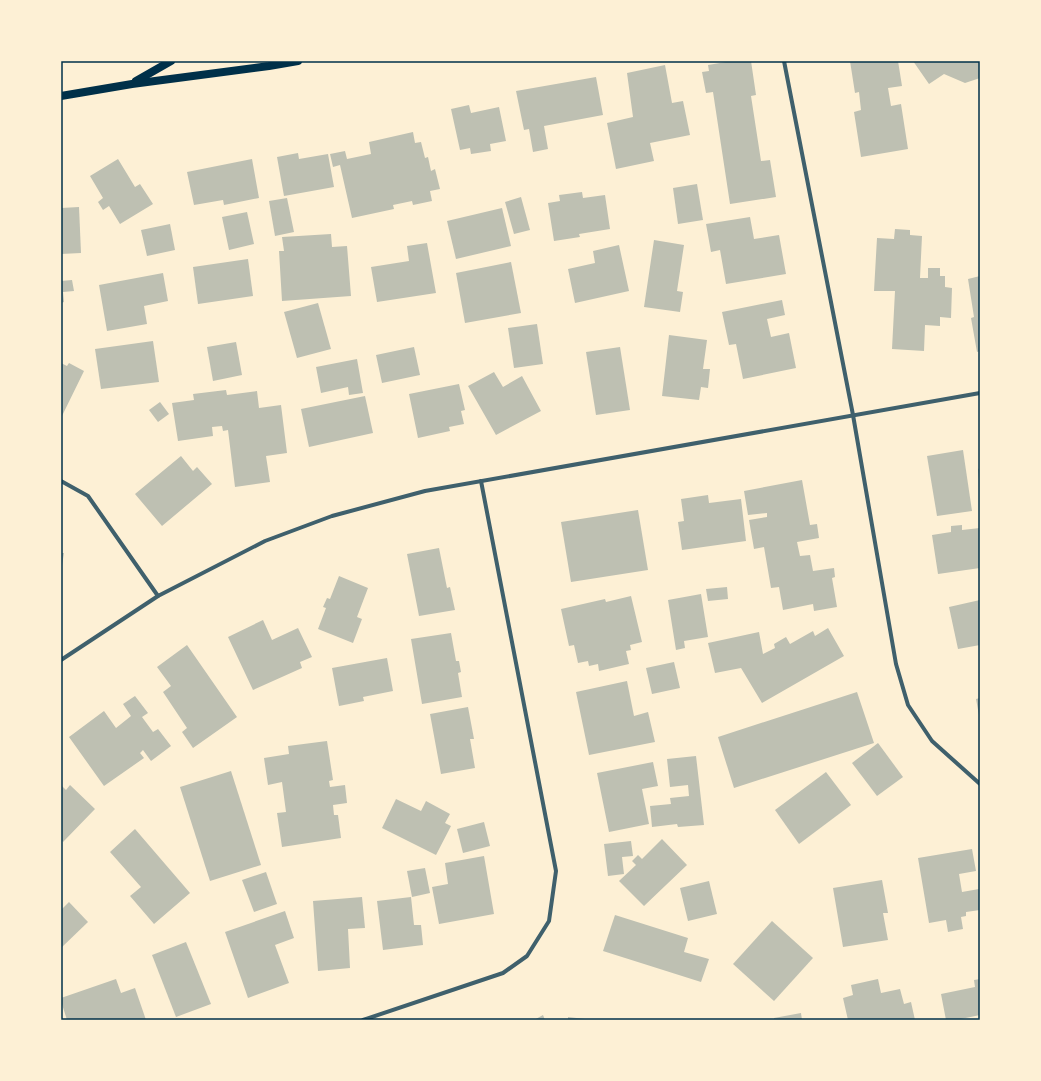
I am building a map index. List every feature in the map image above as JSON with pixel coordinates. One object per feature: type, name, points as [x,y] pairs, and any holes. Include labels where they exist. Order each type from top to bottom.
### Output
[{"type":"main road","points":[[132,84],[171,61]]},
{"type":"main road","points":[[61,96],[132,84],[298,61]]},
{"type":"street","points":[[784,61],[853,415],[896,664],[908,705],[932,741],[980,784]]},
{"type":"street","points":[[61,660],[158,596],[265,541],[332,516],[425,491],[980,393]]},
{"type":"street","points":[[61,481],[88,496],[158,596]]},
{"type":"street","points":[[363,1020],[503,973],[527,956],[549,921],[556,870],[481,481]]},
{"type":"building","points":[[732,61],[751,61],[756,95],[751,96],[761,161],[770,160],[776,197],[730,204],[713,92],[706,93],[702,72],[709,71],[708,65]]},
{"type":"building","points":[[850,61],[898,61],[902,86],[888,88],[891,106],[901,104],[908,149],[861,157],[854,112],[861,110],[859,92],[855,93]]},
{"type":"building","points":[[913,61],[980,61],[980,78],[965,83],[944,74],[929,84]]},
{"type":"building","points":[[665,65],[672,103],[683,101],[690,135],[650,143],[654,161],[616,169],[607,123],[633,117],[627,73]]},
{"type":"building","points":[[596,77],[603,115],[544,126],[548,149],[533,152],[529,129],[524,130],[516,91]]},
{"type":"building","points":[[469,105],[471,113],[499,107],[506,141],[490,144],[491,151],[471,154],[470,148],[460,150],[451,109]]},
{"type":"building","points":[[413,132],[415,143],[421,142],[425,158],[428,157],[431,171],[435,169],[440,189],[430,191],[432,201],[413,205],[412,201],[393,205],[394,209],[352,218],[340,165],[333,167],[330,154],[345,151],[347,159],[371,154],[369,142]]},
{"type":"building","points":[[298,153],[299,159],[328,154],[334,187],[284,196],[277,157]]},
{"type":"building","points":[[118,159],[135,187],[140,184],[153,204],[120,224],[109,206],[103,210],[98,202],[103,198],[90,176]]},
{"type":"building","points":[[252,159],[259,198],[224,205],[223,200],[194,205],[187,172]]},
{"type":"building","points":[[697,184],[703,220],[678,224],[673,188]]},
{"type":"building","points":[[582,192],[583,198],[605,195],[610,229],[579,234],[580,237],[554,241],[548,203],[560,201],[559,195]]},
{"type":"building","points":[[521,197],[530,230],[514,234],[505,202]]},
{"type":"building","points":[[287,198],[294,232],[275,236],[269,201]]},
{"type":"building","points":[[79,207],[81,253],[61,254],[61,208]]},
{"type":"building","points":[[502,208],[511,246],[456,259],[447,221]]},
{"type":"building","points":[[247,212],[254,244],[229,250],[222,217]]},
{"type":"building","points":[[750,217],[754,239],[779,235],[786,274],[726,284],[720,250],[711,252],[706,224]]},
{"type":"building","points":[[170,224],[175,250],[147,256],[141,230]]},
{"type":"building","points":[[895,229],[910,230],[910,235],[922,236],[920,278],[928,278],[928,268],[940,268],[940,276],[945,276],[945,287],[952,288],[951,318],[940,317],[940,326],[925,325],[924,351],[892,349],[895,291],[874,291],[877,238],[894,239]]},
{"type":"building","points":[[331,234],[332,247],[347,246],[351,296],[282,301],[279,251],[284,251],[282,237]]},
{"type":"building","points":[[654,240],[684,245],[677,291],[683,292],[680,312],[644,307]]},
{"type":"building","points":[[427,243],[436,293],[377,302],[371,267],[409,261],[407,246]]},
{"type":"building","points":[[619,245],[629,291],[575,303],[568,269],[595,263],[593,251]]},
{"type":"building","points":[[248,259],[253,296],[198,304],[193,267]]},
{"type":"building","points":[[511,262],[521,313],[465,323],[456,273]]},
{"type":"building","points":[[163,273],[168,301],[144,306],[147,324],[107,331],[99,285]]},
{"type":"building","points":[[980,276],[980,351],[977,352],[971,318],[974,317],[968,279]]},
{"type":"building","points":[[72,280],[74,291],[63,292],[64,302],[61,303],[61,281]]},
{"type":"building","points":[[782,300],[785,315],[767,319],[771,337],[789,333],[796,368],[743,379],[736,344],[729,345],[722,312]]},
{"type":"building","points":[[318,303],[331,349],[297,358],[284,312]]},
{"type":"building","points":[[537,324],[543,364],[514,368],[508,328]]},
{"type":"building","points":[[669,335],[707,340],[703,369],[710,369],[708,388],[701,387],[699,400],[662,396]]},
{"type":"building","points":[[153,341],[159,382],[101,389],[95,349]]},
{"type":"building","points":[[236,342],[242,375],[213,381],[207,347]]},
{"type":"building","points":[[414,347],[420,375],[382,383],[376,355]]},
{"type":"building","points":[[620,347],[630,410],[596,415],[586,352]]},
{"type":"building","points":[[357,359],[363,393],[349,395],[348,387],[321,393],[316,367]]},
{"type":"building","points":[[61,363],[67,366],[69,363],[84,371],[61,418]]},
{"type":"building","points":[[494,372],[503,387],[522,376],[541,411],[496,435],[468,386]]},
{"type":"building","points":[[459,384],[465,410],[461,411],[464,424],[449,427],[450,431],[418,438],[409,394]]},
{"type":"building","points":[[226,390],[227,395],[257,391],[259,408],[281,405],[287,453],[266,456],[270,482],[235,487],[228,430],[223,431],[222,426],[212,427],[213,436],[178,441],[172,403],[194,400],[193,394]]},
{"type":"building","points":[[365,396],[373,433],[309,447],[301,409]]},
{"type":"building","points":[[160,402],[169,414],[158,422],[149,410]]},
{"type":"building","points":[[963,450],[972,511],[937,516],[927,456]]},
{"type":"building","points":[[181,456],[193,471],[197,467],[212,484],[162,526],[135,494]]},
{"type":"building","points":[[980,468],[980,479],[979,479],[978,469]]},
{"type":"building","points":[[802,480],[810,525],[817,524],[819,538],[797,542],[800,556],[810,555],[813,571],[834,568],[835,577],[832,578],[837,607],[814,611],[813,604],[783,610],[779,587],[771,588],[764,547],[754,549],[749,520],[767,517],[767,513],[748,515],[744,491]]},
{"type":"building","points":[[708,495],[709,503],[741,499],[746,541],[682,550],[678,522],[684,521],[681,499]]},
{"type":"building","points":[[638,510],[648,570],[571,582],[561,522]]},
{"type":"building","points":[[962,525],[962,530],[980,528],[980,568],[938,574],[932,535],[951,532],[951,526]]},
{"type":"building","points":[[439,548],[447,588],[450,587],[455,610],[419,616],[407,554]]},
{"type":"building","points":[[61,553],[64,553],[62,565],[61,565]]},
{"type":"building","points":[[339,576],[368,588],[357,617],[362,619],[353,643],[318,629],[326,608],[323,607],[327,598],[330,599]]},
{"type":"building","points":[[727,587],[728,599],[708,601],[706,589]]},
{"type":"building","points":[[701,594],[708,637],[684,641],[685,648],[676,650],[668,600]]},
{"type":"building","points":[[631,596],[642,642],[630,645],[631,650],[626,651],[629,664],[599,671],[598,664],[589,666],[588,661],[578,663],[574,645],[569,646],[561,609],[605,599],[606,602]]},
{"type":"building","points":[[980,600],[980,645],[958,649],[949,607]]},
{"type":"building","points":[[263,620],[272,640],[298,628],[312,657],[300,662],[302,668],[253,690],[228,637]]},
{"type":"building","points":[[828,628],[844,656],[762,703],[741,668],[715,673],[708,643],[759,632],[763,654],[775,648],[774,644],[786,637],[790,644],[813,631],[815,636]]},
{"type":"building","points":[[451,633],[456,661],[459,661],[461,672],[458,673],[462,697],[422,704],[411,639]]},
{"type":"building","points":[[187,645],[237,717],[193,748],[182,732],[187,728],[163,692],[171,686],[157,667]]},
{"type":"building","points":[[387,658],[393,691],[363,697],[364,701],[339,706],[332,668]]},
{"type":"building","points":[[674,662],[680,688],[652,694],[646,668]]},
{"type":"building","points":[[627,681],[634,716],[648,712],[655,742],[589,755],[576,692]]},
{"type":"building","points":[[857,692],[874,743],[734,788],[718,737]]},
{"type":"building","points":[[135,696],[148,713],[142,717],[153,732],[158,729],[171,746],[151,761],[143,750],[140,753],[144,758],[104,786],[69,737],[104,711],[116,728],[131,716],[123,704]]},
{"type":"building","points":[[980,698],[980,715],[979,715],[976,699]]},
{"type":"building","points":[[468,707],[474,739],[470,739],[475,768],[441,774],[430,714]]},
{"type":"building","points":[[327,741],[333,780],[329,781],[330,787],[345,785],[347,803],[333,805],[334,815],[338,815],[341,838],[282,847],[277,813],[286,812],[282,782],[268,785],[264,758],[289,754],[288,746]]},
{"type":"building","points":[[878,743],[903,777],[877,796],[852,763]]},
{"type":"building","points":[[696,756],[704,825],[678,827],[677,824],[652,827],[650,806],[671,804],[670,798],[689,796],[688,785],[670,787],[667,759]]},
{"type":"building","points":[[653,762],[658,786],[642,789],[649,824],[609,832],[597,773]]},
{"type":"building","points":[[231,771],[261,865],[210,881],[180,787]]},
{"type":"building","points":[[826,772],[851,805],[799,844],[775,810]]},
{"type":"building","points":[[61,785],[66,790],[70,785],[95,809],[63,842],[61,839]]},
{"type":"building","points":[[396,799],[421,811],[426,801],[450,814],[445,823],[451,826],[436,855],[382,828]]},
{"type":"building","points":[[484,822],[490,846],[463,853],[457,829]]},
{"type":"building","points":[[135,829],[190,893],[154,924],[130,896],[141,887],[110,852]]},
{"type":"building","points":[[662,839],[687,865],[644,906],[619,881],[636,865],[632,861],[638,855],[642,859]]},
{"type":"building","points":[[631,841],[633,856],[622,857],[624,874],[608,876],[604,844]]},
{"type":"building","points":[[972,849],[976,871],[959,874],[962,892],[979,889],[980,910],[966,912],[966,916],[961,917],[963,929],[948,932],[946,920],[929,923],[918,858]]},
{"type":"building","points":[[484,856],[494,914],[439,924],[432,887],[448,884],[445,863]]},
{"type":"building","points":[[425,868],[430,893],[412,897],[407,871]]},
{"type":"building","points":[[266,872],[277,904],[254,912],[242,880]]},
{"type":"building","points":[[882,880],[888,913],[883,913],[888,940],[843,947],[833,888]]},
{"type":"building","points":[[709,881],[717,914],[688,921],[680,888]]},
{"type":"building","points":[[362,897],[365,928],[348,929],[350,968],[318,971],[313,901]]},
{"type":"building","points":[[411,897],[414,925],[421,925],[423,945],[383,950],[377,901]]},
{"type":"building","points":[[69,902],[88,922],[61,948],[61,910]]},
{"type":"building","points":[[285,911],[294,938],[275,945],[289,983],[248,998],[225,932]]},
{"type":"building","points":[[615,915],[688,938],[684,952],[709,959],[701,982],[603,951]]},
{"type":"building","points":[[772,921],[813,958],[774,1001],[733,964]]},
{"type":"building","points":[[186,942],[211,1004],[176,1017],[152,955]]},
{"type":"building","points":[[116,979],[121,993],[135,988],[146,1020],[67,1020],[61,998]]},
{"type":"building","points":[[878,979],[881,993],[900,989],[904,1004],[911,1002],[915,1020],[848,1020],[843,998],[853,995],[851,985]]},
{"type":"building","points":[[980,979],[980,1015],[956,1020],[946,1020],[941,994],[975,987],[974,980]]},
{"type":"building","points":[[801,1013],[802,1020],[774,1020],[774,1018]]},
{"type":"building","points":[[543,1015],[545,1020],[534,1020]]},
{"type":"building","points":[[568,1017],[585,1019],[585,1020],[568,1020]]}]
